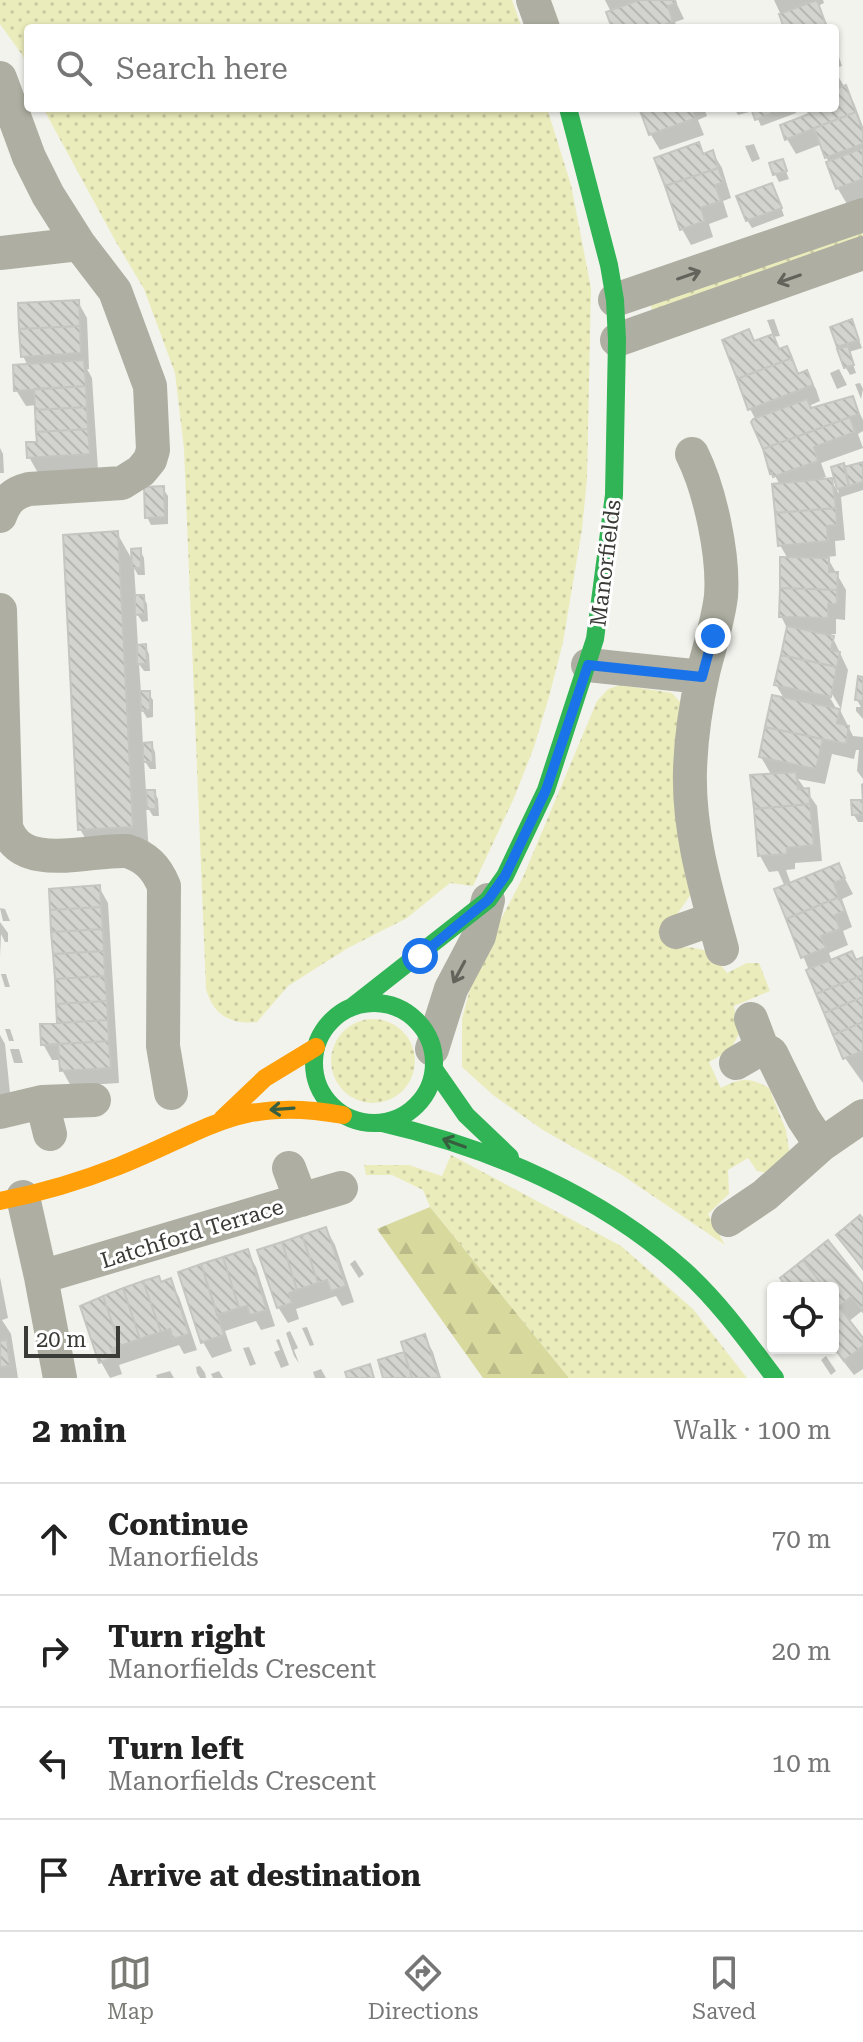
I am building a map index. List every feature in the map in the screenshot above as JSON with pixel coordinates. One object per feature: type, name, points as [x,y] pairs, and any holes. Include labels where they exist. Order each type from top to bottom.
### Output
[{"type":"street","points":[[533,0],[542,24]]},
{"type":"street","points":[[0,78],[29,157],[48,195],[79,244],[115,291],[141,357],[153,404],[154,440],[150,460],[133,478],[122,483],[17,492],[5,502],[0,516]]},
{"type":"street","name":"Manorfields","points":[[353,1006],[488,900],[505,876],[546,790],[595,639],[614,495],[617,340],[615,300],[592,193],[569,112]]},
{"type":"street","points":[[615,300],[863,215]]},
{"type":"street","points":[[0,253],[79,244]]},
{"type":"street","points":[[617,340],[863,253]]},
{"type":"street","points":[[676,932],[718,934],[694,832],[690,773],[694,722],[721,595],[720,559],[699,467],[692,454]]},
{"type":"street","points":[[0,610],[6,827],[9,837],[28,853],[42,856],[127,851],[139,855],[156,868],[164,886],[163,1046],[171,1093]]},
{"type":"street","points":[[588,665],[702,677]]},
{"type":"street","name":"Manorfields","points":[[433,1059],[451,989],[479,936],[488,900]]},
{"type":"street","points":[[343,1115],[328,1102],[318,1086],[314,1066],[316,1047],[324,1030],[337,1016],[353,1006],[373,1003],[393,1006],[411,1016],[424,1031],[433,1059],[466,1115],[523,1169]]},
{"type":"street","points":[[750,1043],[771,1053],[803,1118],[821,1145]]},
{"type":"street","points":[[222,1119],[265,1078],[316,1047]]},
{"type":"street","points":[[382,1123],[401,1117],[417,1105],[428,1088],[433,1059]]},
{"type":"street","points":[[0,1112],[46,1118],[94,1100]]},
{"type":"street","points":[[60,1378],[41,1277],[11,1199],[63,1186],[119,1166],[222,1119],[298,1108],[343,1115],[362,1122],[382,1123],[447,1139],[523,1169],[613,1219],[687,1274],[711,1297],[775,1378]]},
{"type":"street","points":[[728,1220],[758,1184],[863,1116]]},
{"type":"street","points":[[289,1168],[301,1200]]},
{"type":"street","name":"Latchford Terrace","points":[[41,1277],[341,1188]]},
{"type":"green space","points":[[0,0],[512,0],[521,24],[24,24],[24,59],[0,24]]},
{"type":"green space","points":[[45,112],[548,112],[571,185],[591,288],[587,479],[582,529],[563,642],[534,747],[514,798],[473,886],[450,883],[407,918],[348,948],[288,986],[257,1022],[239,1022],[224,1016],[213,1006],[206,989],[184,449],[175,373],[144,289]]},
{"type":"green space","points":[[863,227],[863,241],[654,314],[648,299]]},
{"type":"green space","points":[[620,685],[672,693],[681,703],[691,894],[676,916],[674,949],[688,947],[710,951],[727,973],[747,963],[759,963],[770,991],[734,1006],[739,1034],[730,1050],[709,1062],[721,1088],[745,1080],[769,1088],[786,1130],[790,1156],[766,1173],[757,1171],[748,1158],[728,1170],[729,1194],[708,1214],[725,1245],[622,1175],[543,1130],[493,1095],[462,1067],[462,1019],[476,967],[523,877],[597,701],[608,689]]},
{"type":"green space","points":[[373,1019],[389,1022],[403,1031],[412,1045],[415,1061],[412,1077],[403,1091],[389,1100],[373,1103],[357,1100],[343,1091],[334,1077],[331,1061],[334,1045],[343,1031],[357,1022]]},
{"type":"green space","points":[[451,1155],[621,1246],[693,1309],[747,1378],[569,1378],[430,1207],[423,1190],[392,1175],[366,1175],[364,1165],[409,1165],[442,1176]]},
{"type":"green space","points":[[430,1207],[569,1378],[483,1378],[377,1229]]},
{"type":"building","points":[[639,0],[675,0],[676,3],[668,6],[673,22],[667,24],[610,24],[606,12]]},
{"type":"building","points":[[817,0],[826,24],[783,24],[779,14]]},
{"type":"building","points":[[846,85],[856,112],[785,140],[780,125],[808,112],[839,112],[839,88]]},
{"type":"building","points":[[640,112],[694,112],[696,118],[649,135]]},
{"type":"building","points":[[752,112],[776,112],[755,120]]},
{"type":"building","points":[[856,112],[863,131],[863,144],[825,158],[814,128]]},
{"type":"building","points":[[699,142],[703,154],[713,150],[718,168],[665,186],[654,158]]},
{"type":"building","points":[[863,148],[863,179],[836,189],[826,162]]},
{"type":"building","points":[[783,159],[787,171],[773,175],[769,163]]},
{"type":"building","points":[[718,168],[724,182],[715,185],[721,201],[701,208],[705,221],[680,230],[665,186]]},
{"type":"building","points":[[772,183],[782,208],[746,221],[736,196]]},
{"type":"building","points":[[79,300],[80,326],[19,329],[18,303]]},
{"type":"building","points":[[852,319],[859,340],[837,347],[830,327]]},
{"type":"building","points":[[80,326],[81,353],[21,357],[19,329]]},
{"type":"building","points":[[749,329],[754,341],[773,334],[779,349],[787,346],[792,358],[737,379],[722,340]]},
{"type":"building","points":[[848,346],[854,365],[844,368],[837,349]]},
{"type":"building","points":[[792,358],[798,374],[807,370],[813,385],[748,410],[737,379]]},
{"type":"building","points":[[84,360],[86,386],[14,391],[13,365]]},
{"type":"building","points":[[86,386],[87,407],[35,410],[34,389]]},
{"type":"building","points":[[853,396],[859,414],[763,449],[751,422],[807,399],[811,408]]},
{"type":"building","points":[[87,407],[88,429],[36,432],[35,410]]},
{"type":"building","points":[[850,417],[855,432],[814,447],[818,461],[773,477],[770,474],[763,449]]},
{"type":"building","points":[[88,429],[90,454],[27,458],[26,442],[37,442],[36,432]]},
{"type":"building","points":[[863,462],[863,482],[849,486],[844,467]]},
{"type":"building","points":[[844,463],[849,486],[837,489],[831,467]]},
{"type":"building","points":[[832,478],[836,508],[775,513],[772,484]]},
{"type":"building","points":[[164,486],[165,517],[145,518],[144,487]]},
{"type":"building","points":[[836,508],[837,525],[827,526],[828,541],[778,546],[775,513]]},
{"type":"building","points":[[118,531],[133,827],[78,830],[63,535]]},
{"type":"building","points":[[141,548],[141,568],[132,568],[131,549]]},
{"type":"building","points":[[780,557],[829,558],[829,572],[838,572],[837,590],[780,588]]},
{"type":"building","points":[[780,588],[837,590],[837,604],[828,604],[828,618],[779,617]]},
{"type":"building","points":[[135,595],[144,595],[145,614],[135,615]]},
{"type":"building","points":[[787,626],[834,636],[831,650],[840,652],[837,667],[781,655]]},
{"type":"building","points":[[146,644],[147,664],[137,664],[137,645]]},
{"type":"building","points":[[781,655],[837,667],[831,697],[774,685]]},
{"type":"building","points":[[858,676],[863,677],[863,701],[855,700]]},
{"type":"building","points":[[140,691],[150,691],[150,710],[141,711]]},
{"type":"building","points":[[772,695],[840,709],[837,723],[849,726],[846,744],[765,727]]},
{"type":"building","points":[[765,727],[823,739],[816,769],[759,757]]},
{"type":"building","points":[[152,742],[153,762],[143,762],[143,743]]},
{"type":"building","points":[[796,772],[798,789],[809,788],[810,804],[754,809],[750,775]]},
{"type":"building","points":[[146,790],[155,790],[156,809],[147,809]]},
{"type":"building","points":[[851,800],[863,800],[863,815],[852,815]]},
{"type":"building","points":[[810,804],[814,845],[787,848],[787,854],[758,856],[754,809]]},
{"type":"building","points":[[839,863],[845,878],[834,883],[839,897],[786,919],[774,889]]},
{"type":"building","points":[[100,885],[101,907],[50,910],[49,889]]},
{"type":"building","points":[[839,897],[845,911],[835,915],[840,929],[821,936],[826,948],[801,958],[786,919]]},
{"type":"building","points":[[101,907],[103,929],[51,932],[50,910]]},
{"type":"building","points":[[103,929],[104,951],[53,954],[51,932]]},
{"type":"building","points":[[104,951],[105,976],[55,979],[53,954]]},
{"type":"building","points":[[852,951],[856,960],[863,957],[863,975],[816,994],[806,970]]},
{"type":"building","points":[[863,975],[863,997],[824,1013],[816,994]]},
{"type":"building","points":[[105,976],[107,1001],[56,1004],[55,979]]},
{"type":"building","points":[[863,997],[863,1022],[833,1035],[824,1013]]},
{"type":"building","points":[[107,1001],[108,1020],[57,1023],[56,1004]]},
{"type":"building","points":[[108,1020],[109,1041],[41,1045],[40,1024]]},
{"type":"building","points":[[863,1022],[863,1051],[843,1059],[833,1035]]},
{"type":"building","points":[[109,1041],[111,1068],[60,1071],[58,1044]]},
{"type":"building","points":[[860,1215],[863,1219],[863,1269],[836,1235]]},
{"type":"building","points":[[326,1227],[346,1286],[331,1291],[327,1280],[318,1283],[302,1235]]},
{"type":"building","points":[[302,1235],[318,1283],[297,1290],[282,1242]]},
{"type":"building","points":[[828,1240],[863,1284],[863,1312],[851,1297],[839,1307],[839,1282],[820,1282],[803,1260]]},
{"type":"building","points":[[282,1242],[297,1290],[289,1293],[292,1303],[277,1308],[257,1250]]},
{"type":"building","points":[[248,1249],[267,1310],[250,1315],[247,1306],[239,1308],[223,1257]]},
{"type":"building","points":[[223,1257],[239,1308],[217,1315],[201,1264]]},
{"type":"building","points":[[803,1260],[820,1282],[783,1282],[780,1278]]},
{"type":"building","points":[[201,1264],[224,1335],[201,1343],[178,1272]]},
{"type":"building","points":[[159,1276],[161,1282],[171,1278],[189,1334],[173,1339],[170,1329],[161,1332],[143,1281]]},
{"type":"building","points":[[143,1281],[161,1332],[140,1339],[123,1288]]},
{"type":"building","points":[[123,1288],[140,1339],[120,1346],[103,1296]]},
{"type":"building","points":[[103,1296],[120,1346],[111,1349],[114,1357],[99,1363],[80,1306]]},
{"type":"building","points":[[839,1307],[863,1338],[863,1346],[844,1361],[839,1354]]},
{"type":"building","points":[[425,1334],[439,1378],[412,1378],[401,1342]]},
{"type":"building","points":[[7,1340],[10,1366],[0,1367],[0,1341]]},
{"type":"building","points":[[404,1352],[412,1378],[383,1378],[378,1360]]},
{"type":"building","points":[[370,1364],[374,1378],[347,1378],[345,1372]]},
{"type":"traffic: fast","points":[[353,1006],[488,900],[505,876],[546,790],[595,639],[614,495],[617,340],[609,265],[569,112]]},
{"type":"traffic: fast","points":[[374,1003],[397,1008],[416,1021],[429,1040],[434,1063],[429,1086],[416,1105],[397,1118],[374,1123],[351,1118],[332,1105],[319,1086],[314,1063],[319,1040],[332,1021],[351,1008],[374,1003]]},
{"type":"traffic: fast","points":[[434,1069],[466,1115],[510,1157]]},
{"type":"traffic: fast","points":[[382,1123],[423,1133],[504,1161],[581,1197],[618,1219],[698,1283],[775,1378]]},
{"type":"traffic: slow","points":[[222,1119],[265,1078],[316,1047]]},
{"type":"traffic: slow","points":[[0,1201],[90,1177],[202,1129],[250,1113],[307,1110],[343,1115]]},
{"type":"route","points":[[420,956],[488,900],[505,876],[546,790],[588,665],[702,677],[713,636]]}]
